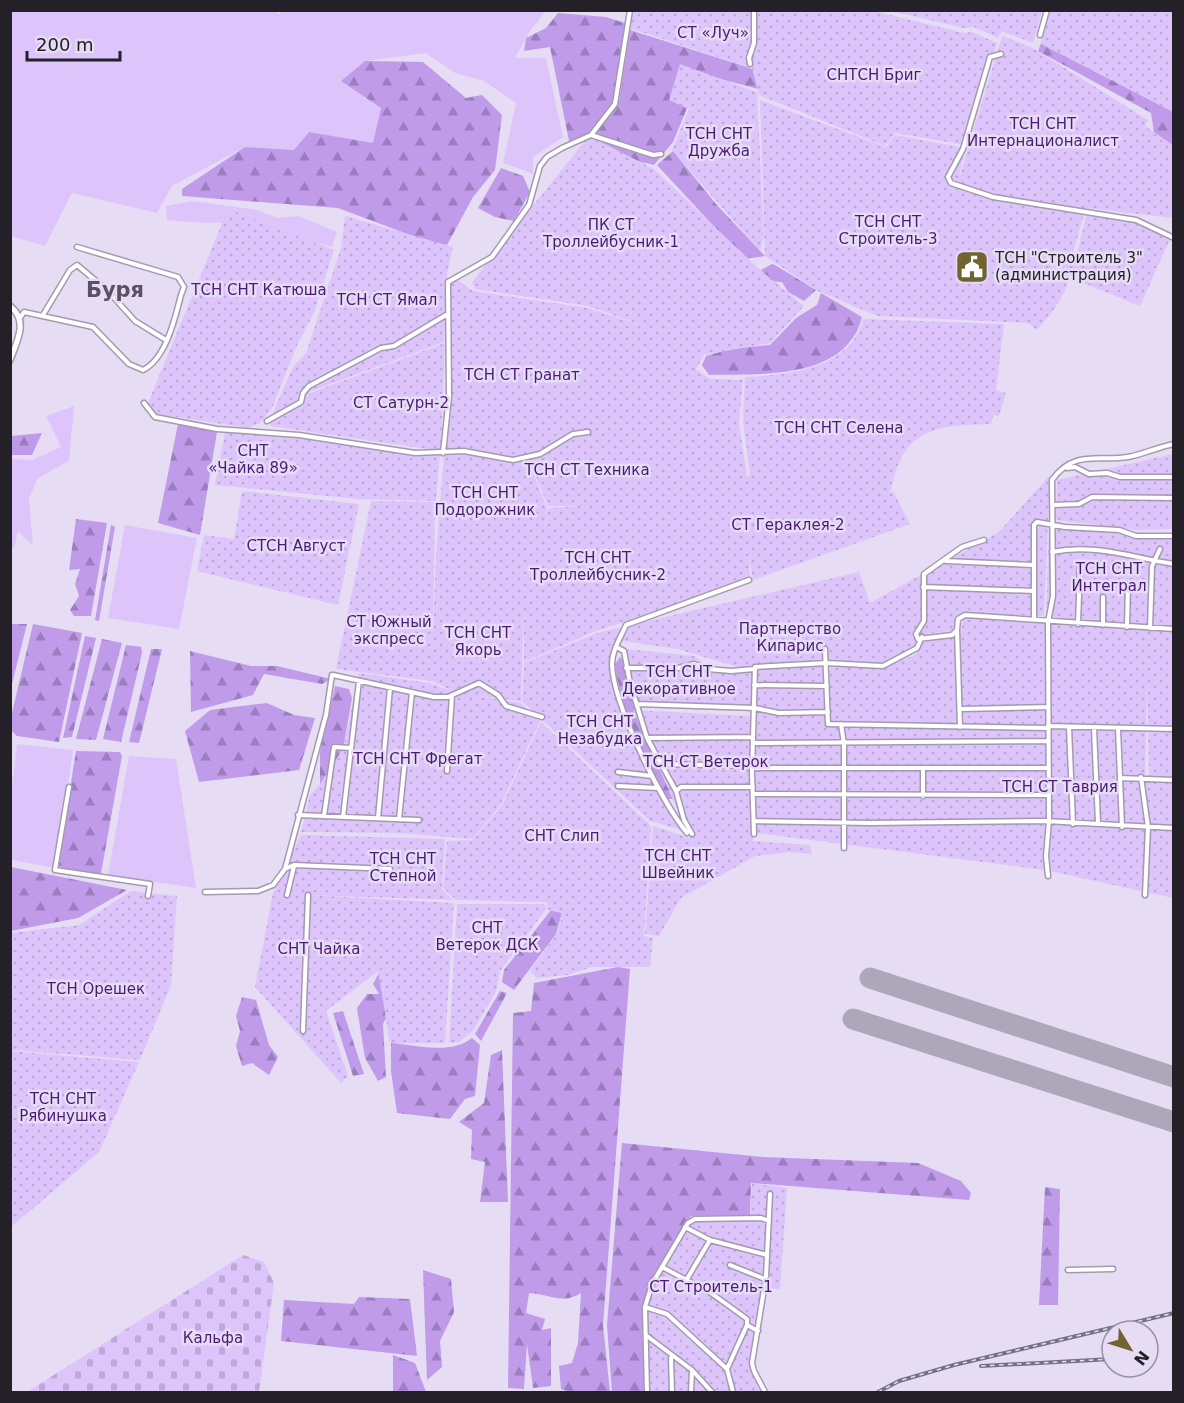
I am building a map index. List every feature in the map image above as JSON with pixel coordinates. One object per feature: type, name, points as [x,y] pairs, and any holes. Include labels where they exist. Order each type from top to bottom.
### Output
[{"type":"main road","points":[[10,306],[20,318],[21,329],[10,360]]},
{"type":"street","points":[[443,453],[449,397],[446,315],[448,282],[492,257],[525,211],[534,191],[540,166],[555,153],[591,135],[615,104],[630,10]]},
{"type":"street","points":[[750,64],[748,58],[754,43],[754,10]]},
{"type":"street","points":[[1040,35],[1047,10]]},
{"type":"street","points":[[1001,54],[990,57],[963,149],[948,177],[951,183],[993,196],[1136,220],[1173,238]]},
{"type":"street","points":[[591,135],[653,155],[661,154]]},
{"type":"street","points":[[20,318],[24,312],[93,327],[129,364],[143,370],[157,357],[166,340],[184,287],[178,277],[77,247]]},
{"type":"street","points":[[43,315],[70,270],[77,265],[108,291],[135,321],[166,340]]},
{"type":"street","points":[[267,421],[301,402],[303,393],[309,386],[381,348],[393,346],[446,315]]},
{"type":"street","points":[[144,403],[154,417],[217,429],[265,430],[415,453],[464,451],[513,460],[540,454],[573,434],[588,432]]},
{"type":"street","points":[[1048,876],[1046,852],[1049,821],[1048,622],[1053,596],[1052,480],[1063,468],[1091,457],[1126,458],[1173,444]]},
{"type":"street","points":[[1063,468],[1120,477],[1173,477]]},
{"type":"street","points":[[1053,505],[1059,502],[1079,504],[1092,497],[1173,498]]},
{"type":"street","points":[[1034,620],[1035,524],[1038,522],[1119,530],[1136,536],[1173,536]]},
{"type":"street","points":[[957,630],[952,635],[919,639],[916,635],[924,621],[924,574],[946,561],[962,547],[984,540]]},
{"type":"street","points":[[1052,552],[1076,549],[1118,551],[1173,564]]},
{"type":"street","points":[[1150,628],[1154,561],[1160,549]]},
{"type":"street","points":[[946,561],[1034,565]]},
{"type":"street","points":[[1078,624],[1080,566]]},
{"type":"street","points":[[616,647],[624,651],[626,668],[647,738],[676,791],[689,834],[674,817],[652,776],[618,695],[612,663],[616,647],[626,625],[749,580]]},
{"type":"street","points":[[1127,627],[1128,584]]},
{"type":"street","points":[[923,587],[1034,591]]},
{"type":"street","points":[[1103,597],[1103,625]]},
{"type":"street","points":[[960,727],[957,630],[958,619],[965,615],[1173,629]]},
{"type":"street","points":[[626,668],[678,668],[694,664],[708,669],[731,671],[754,669],[759,665],[826,663],[883,666],[917,648],[922,637]]},
{"type":"street","points":[[825,649],[828,724],[1173,729]]},
{"type":"street","points":[[754,669],[752,767],[754,834]]},
{"type":"street","points":[[205,892],[258,891],[273,885],[285,869],[326,715],[333,675],[434,697],[452,695],[479,683],[498,694],[506,706],[542,717]]},
{"type":"street","points":[[343,817],[359,681]]},
{"type":"street","points":[[754,685],[827,686]]},
{"type":"street","points":[[378,818],[390,688]]},
{"type":"street","points":[[399,819],[412,692]]},
{"type":"street","points":[[447,771],[452,695]]},
{"type":"street","points":[[637,704],[755,708],[779,714],[828,712]]},
{"type":"street","points":[[961,709],[1048,707]]},
{"type":"street","points":[[841,724],[844,744],[844,848]]},
{"type":"street","points":[[1069,727],[1073,824]]},
{"type":"street","points":[[1094,728],[1098,823]]},
{"type":"street","points":[[1118,728],[1122,827]]},
{"type":"street","points":[[647,738],[753,737]]},
{"type":"street","points":[[753,743],[1048,741]]},
{"type":"street","points":[[324,816],[334,747],[351,748]]},
{"type":"street","points":[[660,764],[923,770],[1048,768]]},
{"type":"street","points":[[923,770],[923,796]]},
{"type":"street","points":[[618,772],[652,776]]},
{"type":"street","points":[[1141,777],[1148,827],[1147,894]]},
{"type":"street","points":[[1120,778],[1173,780]]},
{"type":"street","points":[[618,786],[659,788]]},
{"type":"street","points":[[69,787],[55,870],[150,884],[148,896]]},
{"type":"street","points":[[676,791],[681,788],[753,787]]},
{"type":"street","points":[[753,794],[1048,795]]},
{"type":"street","points":[[298,814],[419,820]]},
{"type":"street","points":[[754,821],[1049,821],[1073,824],[1098,823],[1122,827],[1173,828]]},
{"type":"street","points":[[285,869],[294,865],[390,869]]},
{"type":"street","points":[[287,895],[294,865]]},
{"type":"street","points":[[303,1031],[308,895]]},
{"type":"street","points":[[765,1392],[753,1367],[765,1278],[770,1194]]},
{"type":"street","points":[[647,1392],[645,1307],[652,1284],[686,1227],[695,1219],[764,1218],[769,1221]]},
{"type":"street","points":[[686,1227],[710,1240],[767,1255]]},
{"type":"street","points":[[687,1279],[710,1240]]},
{"type":"street","points":[[730,1265],[765,1278]]},
{"type":"street","points":[[662,1267],[687,1279],[748,1321],[727,1369]]},
{"type":"street","points":[[1068,1270],[1113,1269]]},
{"type":"street","points":[[645,1307],[667,1314],[727,1369],[733,1392]]},
{"type":"street","points":[[747,1325],[758,1331]]},
{"type":"street","points":[[646,1335],[671,1357],[692,1370],[712,1392]]},
{"type":"street","points":[[671,1357],[672,1392]]},
{"type":"street","points":[[691,1392],[692,1370]]},
{"type":"green space","points":[[273,10],[281,15],[280,11],[546,11],[530,31],[515,58],[546,58],[563,137],[533,157],[533,174],[503,163],[516,103],[484,81],[455,73],[426,53],[365,61],[341,81],[381,108],[373,144],[309,132],[294,150],[245,147],[172,186],[157,213],[72,193],[45,246],[11,236],[10,11]]},
{"type":"green space","name":"СНТСН Бриг","points":[[870,10],[964,33],[972,32],[997,43],[965,145],[895,133],[885,146],[759,95],[752,68],[629,28],[632,11]]},
{"type":"green space","points":[[891,11],[1042,11],[1033,43],[1002,31],[998,38],[974,27],[964,28]]},
{"type":"green space","points":[[1043,11],[1173,11],[1173,112],[1041,44]]},
{"type":"green space","points":[[558,13],[606,17],[628,24],[614,102],[592,133],[569,141],[550,47],[524,51],[526,38],[546,28]]},
{"type":"green space","points":[[630,30],[747,67],[848,113],[713,77],[688,106],[673,142],[654,165],[619,156],[606,148],[596,132],[619,101]]},
{"type":"green space","name":"ТСН СНТ Строитель-3","points":[[1002,36],[1031,47],[1148,120],[1145,126],[1173,145],[1173,218],[1086,208],[1070,263],[1076,258],[1087,212],[1135,221],[1170,239],[1140,306],[1071,278],[1070,270],[1063,295],[1037,330],[1028,323],[877,316],[818,291],[765,256],[760,100],[886,147],[895,135],[965,148],[958,182]]},
{"type":"green space","points":[[1042,41],[1173,109],[1173,146],[1154,133],[1151,113],[1038,51]]},
{"type":"green space","points":[[365,61],[423,62],[466,98],[482,95],[502,115],[495,170],[473,197],[447,245],[426,241],[338,208],[182,196],[182,189],[245,147],[294,150],[309,132],[373,143],[381,108],[341,81]]},
{"type":"green space","name":"ТСН СНТ Дружба","points":[[680,64],[757,92],[764,236],[760,251],[672,150],[689,109],[669,100]]},
{"type":"green space","points":[[591,137],[654,169],[757,267],[804,306],[770,343],[704,355],[696,369],[710,379],[743,380],[739,423],[747,476],[750,475],[743,421],[745,377],[797,371],[832,359],[846,349],[856,336],[863,319],[1004,324],[996,390],[1006,393],[999,416],[993,415],[991,424],[938,429],[924,434],[913,442],[904,453],[888,493],[893,491],[910,524],[753,580],[749,556],[750,581],[596,631],[524,662],[524,614],[521,701],[478,696],[521,703],[540,721],[501,804],[473,839],[397,833],[301,832],[310,795],[343,749],[359,673],[429,683],[455,692],[432,681],[336,669],[371,501],[435,502],[433,636],[436,554],[444,453],[508,460],[528,459],[547,508],[545,529],[548,508],[580,506],[548,506],[528,458],[540,455],[573,433],[544,450],[521,458],[505,459],[444,451],[449,282],[456,279],[473,291],[588,308],[644,326],[588,306],[475,289],[472,282],[584,142]]},
{"type":"green space","points":[[673,151],[716,204],[765,256],[744,259],[657,165]]},
{"type":"green space","points":[[501,168],[523,176],[530,192],[514,221],[495,217],[478,208]]},
{"type":"green space","points":[[193,201],[257,210],[277,218],[299,216],[337,232],[332,247],[243,222],[205,223],[167,220],[166,206]]},
{"type":"green space","name":"ТСН СНТ Катюша","points":[[228,209],[334,250],[314,313],[298,343],[272,408],[260,423],[248,428],[157,414],[148,403]]},
{"type":"green space","name":"ТСН СТ Ямал","points":[[345,216],[453,247],[447,275],[444,342],[309,392],[307,397],[310,393],[445,343],[441,451],[271,426],[269,422],[303,404],[271,417],[293,367],[306,353],[341,248]]},
{"type":"green space","points":[[772,264],[816,290],[804,301],[788,292],[782,282],[767,281],[761,270]]},
{"type":"green space","points":[[821,293],[862,317],[853,338],[839,352],[820,363],[776,373],[709,375],[702,365],[706,356],[730,349],[770,345],[796,318],[817,305]]},
{"type":"green space","points":[[74,406],[69,461],[38,478],[29,498],[33,546],[18,531],[14,549],[10,545],[11,459],[32,460],[61,447],[46,416]]},
{"type":"green space","points":[[178,424],[217,432],[200,535],[158,523]]},
{"type":"green space","name":"СНТ «Чайка 89»","points":[[226,427],[440,455],[436,501],[358,499],[215,485]]},
{"type":"green space","points":[[42,433],[32,455],[11,455],[11,436]]},
{"type":"green space","points":[[1173,454],[1173,529],[1139,530],[1056,520],[1057,480]]},
{"type":"green space","points":[[1050,475],[1044,616],[961,613],[958,630],[925,634],[914,652],[889,662],[828,665],[826,721],[829,721],[830,667],[890,665],[915,655],[925,638],[961,633],[963,615],[1141,625],[1046,618],[1049,526],[1173,540],[1173,777],[1149,777],[1147,685],[1145,781],[1173,782],[1173,898],[1045,870],[756,833],[755,672],[677,649],[622,641],[626,626],[859,572],[870,603],[999,532]]},
{"type":"green space","name":"СТСН Август","points":[[242,491],[359,504],[338,605],[197,571],[204,535],[234,539]]},
{"type":"green space","points":[[76,519],[107,523],[91,616],[74,616],[70,610],[79,596],[75,584],[80,569],[69,570]]},
{"type":"green space","points":[[111,525],[115,527],[99,621],[95,620]]},
{"type":"green space","points":[[125,525],[197,538],[179,629],[108,618]]},
{"type":"green space","points":[[10,624],[27,624],[11,688]]},
{"type":"green space","points":[[33,624],[82,633],[59,742],[17,736],[11,730],[11,717]]},
{"type":"green space","name":"ТСН СНТ Незабудка","points":[[622,627],[611,654],[617,692],[643,752],[685,831],[650,821],[522,701],[524,663],[597,633]]},
{"type":"green space","points":[[85,636],[96,638],[72,737],[63,738]]},
{"type":"green space","points":[[102,639],[122,643],[96,740],[76,739]]},
{"type":"green space","points":[[126,645],[141,647],[142,653],[121,742],[103,739]]},
{"type":"green space","points":[[151,649],[162,649],[139,743],[129,742]]},
{"type":"green space","name":"ТСН СНТ Декоративное","points":[[627,649],[694,656],[707,665],[752,673],[752,711],[638,706]]},
{"type":"green space","points":[[190,651],[251,666],[277,666],[331,679],[322,684],[264,674],[253,695],[191,712]]},
{"type":"green space","points":[[620,657],[624,660],[674,799],[667,799],[628,717],[615,664]]},
{"type":"green space","points":[[335,686],[349,689],[352,698],[343,749],[320,785],[320,752]]},
{"type":"green space","points":[[267,703],[294,715],[315,718],[299,770],[199,782],[185,731],[210,710]]},
{"type":"green space","name":"ТСН СТ Ветерок","points":[[633,710],[750,716],[753,841],[810,845],[812,854],[791,852],[755,856],[681,898],[659,936],[645,934],[653,826],[690,838]]},
{"type":"green space","name":"СНТ Слип","points":[[541,722],[651,826],[644,936],[653,938],[650,967],[591,967],[568,975],[537,978],[530,971],[557,933],[563,913],[548,910],[547,902],[456,900],[443,888],[447,841],[473,840],[502,805]]},
{"type":"green space","points":[[17,744],[73,750],[56,868],[11,860],[10,802]]},
{"type":"green space","points":[[76,751],[120,752],[122,756],[100,879],[57,871]]},
{"type":"green space","points":[[129,756],[176,759],[196,888],[108,875]]},
{"type":"green space","name":"СНТ Чайка","points":[[301,835],[445,839],[442,889],[453,900],[308,895],[454,903],[445,1043],[390,1043],[378,971],[326,1011],[348,1076],[341,1083],[255,987],[273,893]]},
{"type":"green space","points":[[11,867],[127,890],[78,918],[11,931]]},
{"type":"green space","name":"ТСН Орешек","points":[[131,891],[177,896],[171,985],[140,1060],[11,1050],[10,933],[79,925]]},
{"type":"green space","name":"СНТ Ветерок ДСК","points":[[457,904],[544,904],[547,908],[500,971],[496,992],[472,1032],[459,1042],[449,1043]]},
{"type":"green space","points":[[551,910],[562,913],[556,934],[514,990],[502,982],[504,970]]},
{"type":"green space","points":[[618,967],[630,969],[603,1325],[610,1392],[570,1392],[561,1389],[559,1366],[572,1363],[578,1343],[581,1293],[562,1299],[529,1293],[526,1313],[545,1319],[542,1330],[551,1328],[551,1386],[533,1388],[527,1344],[524,1389],[508,1388],[513,1013],[531,1011],[534,983]]},
{"type":"green space","points":[[379,973],[388,1015],[383,1024],[386,1077],[378,1081],[365,1058],[357,1008],[367,994],[379,994],[373,984]]},
{"type":"green space","points":[[500,991],[507,993],[481,1041],[475,1034]]},
{"type":"green space","points":[[242,997],[256,1000],[269,1045],[278,1057],[269,1075],[252,1063],[242,1066],[236,1046],[240,1031],[236,1016]]},
{"type":"green space","points":[[343,1011],[364,1074],[353,1076],[333,1013]]},
{"type":"green space","points":[[472,1038],[480,1045],[475,1096],[465,1099],[450,1119],[397,1113],[391,1071],[391,1043],[444,1048],[464,1043]]},
{"type":"green space","points":[[502,1050],[508,1202],[480,1202],[485,1162],[471,1159],[472,1130],[459,1122],[484,1103],[491,1055]]},
{"type":"green space","name":"ТСН СНТ Рябинушка","points":[[11,1051],[139,1062],[99,1152],[11,1227]]},
{"type":"green space","points":[[622,1143],[763,1157],[918,1163],[961,1181],[971,1193],[969,1200],[751,1183],[750,1215],[691,1216],[662,1267],[645,1307],[649,1392],[612,1392],[607,1325]]},
{"type":"green space","name":"СТ Строитель-1","points":[[752,1183],[787,1188],[780,1289],[763,1288],[757,1330],[747,1324],[732,1358],[747,1326],[757,1331],[752,1363],[765,1392],[713,1392],[707,1384],[647,1335],[646,1306],[662,1268],[692,1217],[750,1215]]},
{"type":"green space","points":[[1045,1187],[1060,1189],[1058,1305],[1039,1305]]},
{"type":"green space","name":"Кальфа","points":[[243,1255],[264,1262],[274,1283],[259,1392],[27,1392]]},
{"type":"green space","points":[[423,1270],[451,1279],[454,1312],[440,1341],[442,1367],[427,1380]]},
{"type":"green space","points":[[359,1297],[410,1299],[417,1356],[281,1341],[284,1300],[354,1304]]},
{"type":"green space","points":[[647,1336],[691,1370],[712,1392],[650,1392]]},
{"type":"green space","points":[[393,1355],[415,1363],[426,1392],[393,1392]]},
{"type":"runway","points":[[870,978],[1174,1077]]},
{"type":"runway","points":[[853,1019],[1174,1122]]},
{"type":"railway","points":[[878,1392],[899,1381],[954,1365],[1174,1313]]},
{"type":"railway","points":[[981,1366],[1100,1360]]},
{"type":"place","name":"ТСН \"Строитель 3\" (администрация)","points":[[972,267]]},
{"type":"district","name":"Буря","points":[[115,290]]},
{"type":"park label","name":"СТ «Луч»","points":[[713,33]]},
{"type":"park label","name":"ТСН СНТ Интернационалист","points":[[1043,132]]},
{"type":"park label","name":"ПК СТ Троллейбусник-1","points":[[611,234]]},
{"type":"park label","name":"ТСН СТ Гранат","points":[[522,375]]},
{"type":"park label","name":"СТ Сатурн-2","points":[[401,403]]},
{"type":"park label","name":"ТСН СНТ Селена","points":[[839,428]]},
{"type":"park label","name":"ТСН СТ Техника","points":[[587,470]]},
{"type":"park label","name":"ТСН СНТ Подорожник","points":[[485,502]]},
{"type":"park label","name":"СТ Гераклея-2","points":[[788,525]]},
{"type":"park label","name":"ТСН СНТ Троллейбусник-2","points":[[598,566]]},
{"type":"park label","name":"ТСН СНТ Интеграл","points":[[1109,578]]},
{"type":"park label","name":"СТ Южный экспресс","points":[[389,630]]},
{"type":"park label","name":"Партнерство Кипарис","points":[[790,638]]},
{"type":"park label","name":"ТСН СНТ Якорь","points":[[478,642]]},
{"type":"park label","name":"ТСН СНТ Фрегат","points":[[418,759]]},
{"type":"park label","name":"ТСН СТ Таврия","points":[[1060,787]]},
{"type":"park label","name":"ТСН СНТ Швейник","points":[[678,864]]},
{"type":"park label","name":"ТСН СНТ Степной","points":[[403,868]]}]
